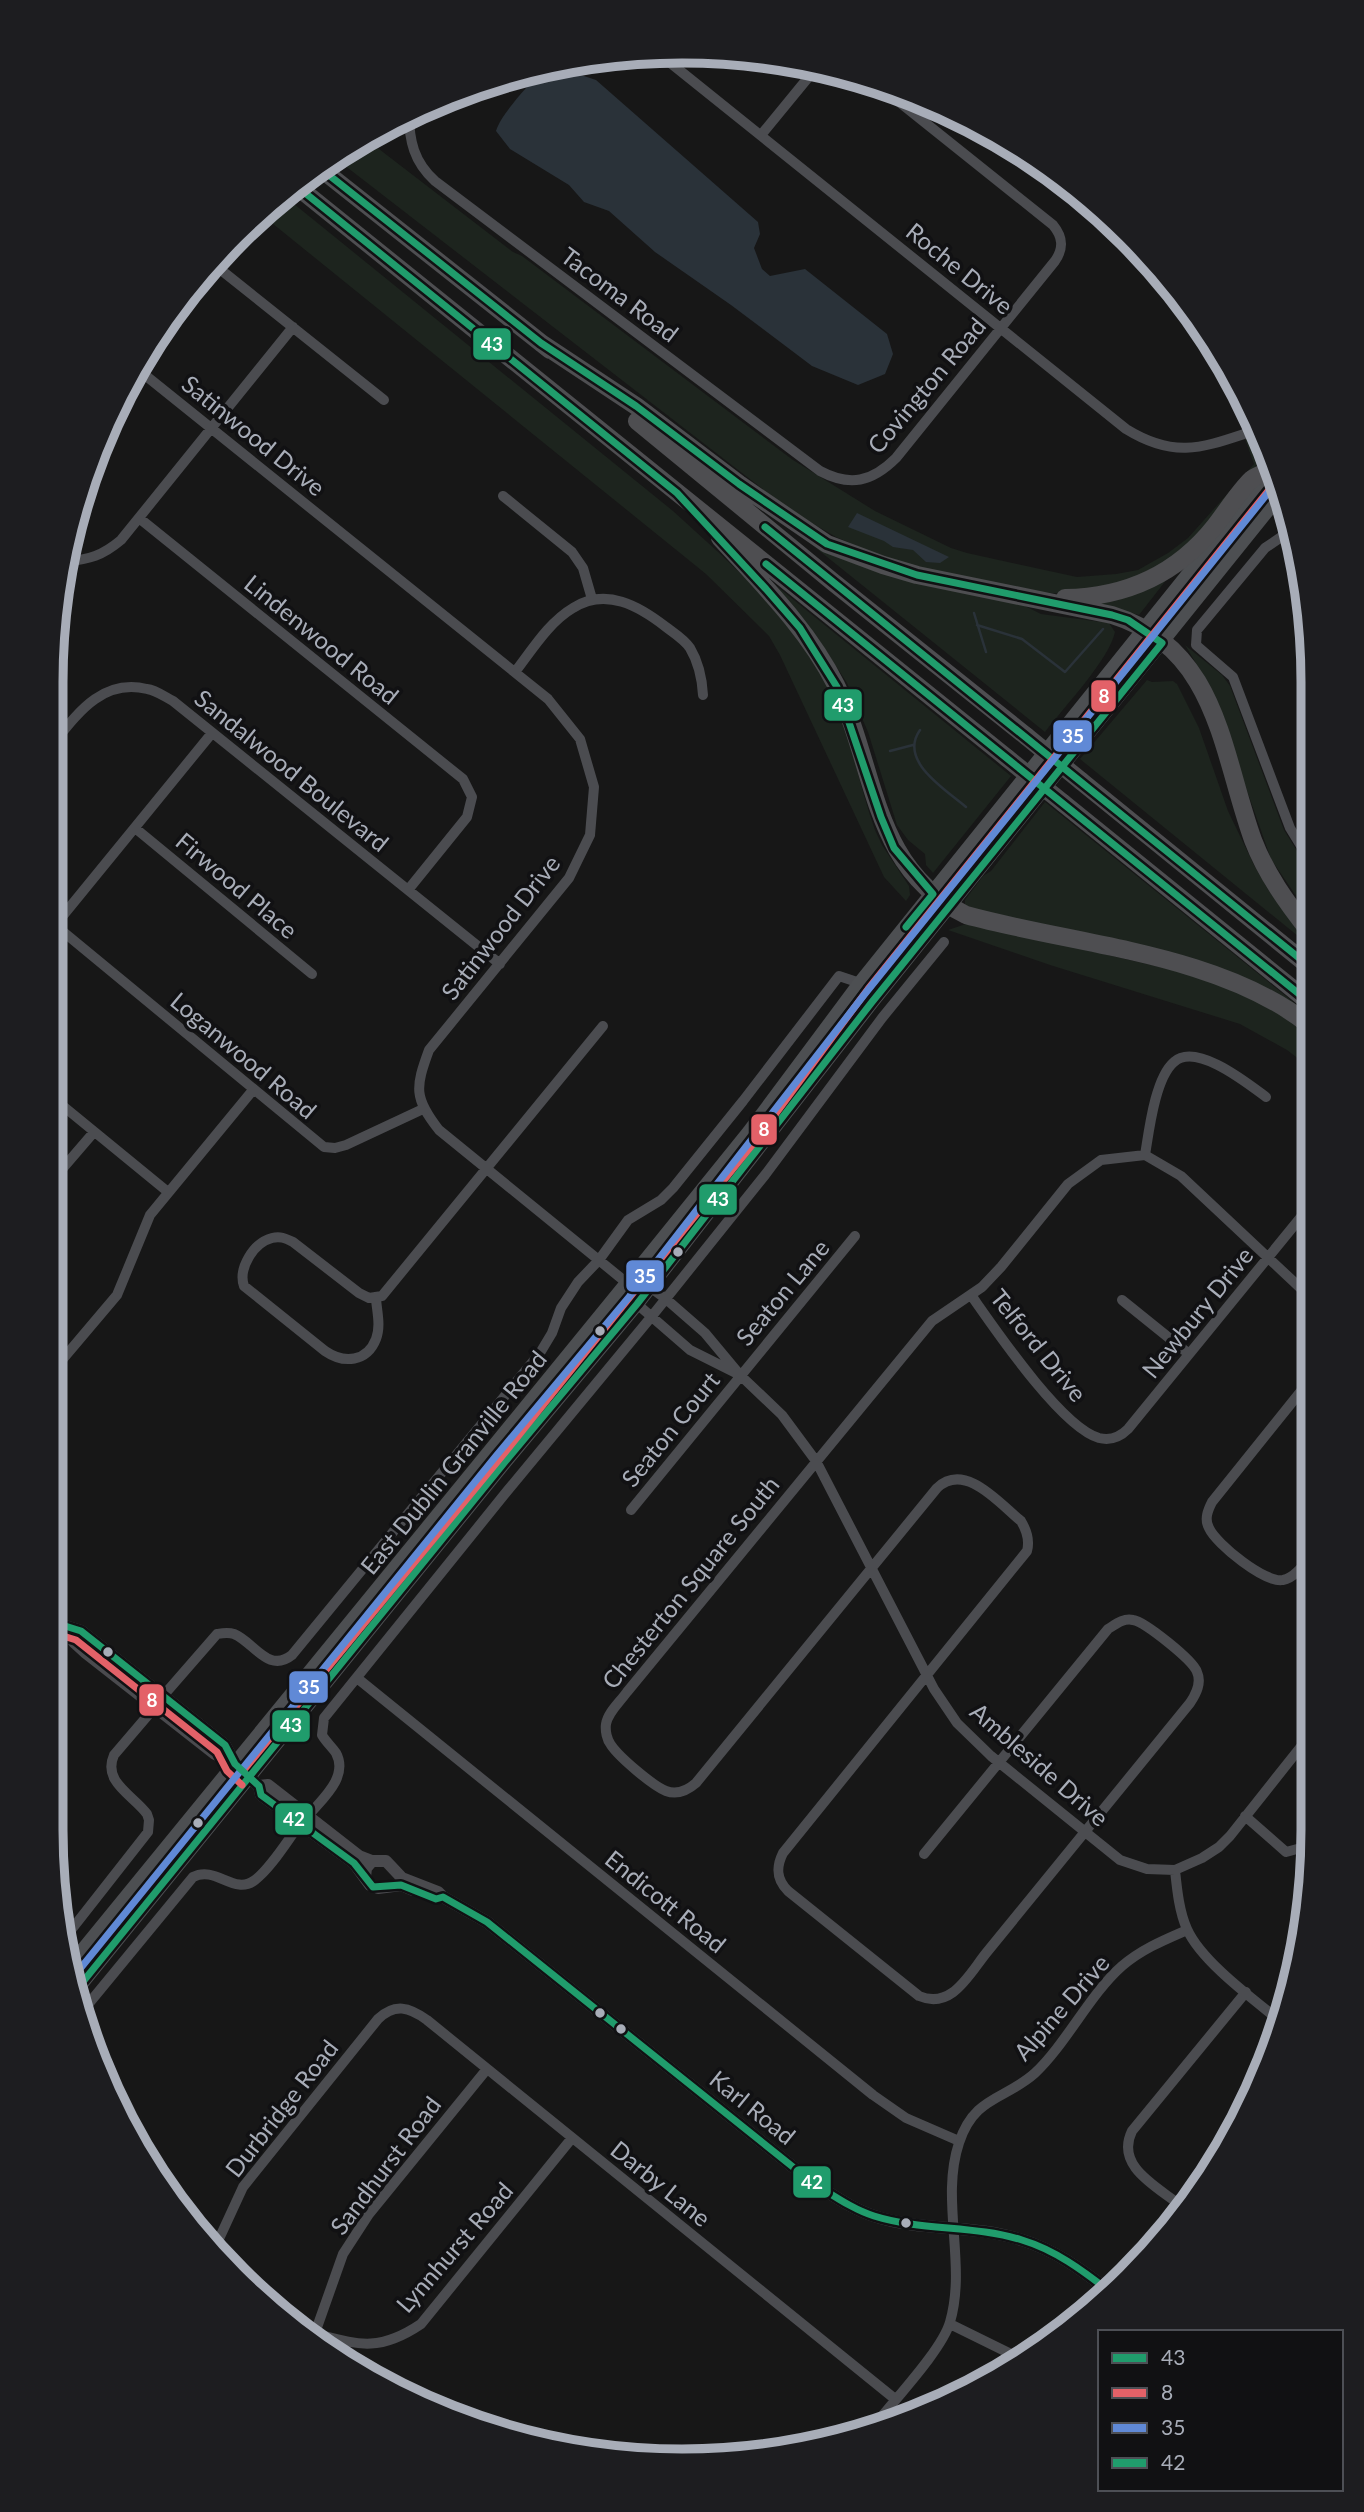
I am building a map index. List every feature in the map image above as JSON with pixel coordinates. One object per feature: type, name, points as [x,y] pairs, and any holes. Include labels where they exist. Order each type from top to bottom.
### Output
[{"type":"highway","points":[[328,174],[541,343],[1301,960]]},
{"type":"highway","points":[[304,192],[1301,996]]},
{"type":"highway","points":[[541,343],[636,406],[739,484],[827,544],[917,575],[1112,615],[1145,630],[1182,659],[1200,683],[1216,719],[1254,842],[1279,892],[1301,921]]},
{"type":"highway","points":[[1039,599],[1080,598],[1114,593],[1167,572],[1200,545],[1252,479],[1264,473]]},
{"type":"highway","points":[[677,493],[792,618],[822,659],[837,687],[894,848],[933,894],[949,907],[966,915],[997,924],[1214,974],[1253,989],[1301,1020]]},
{"type":"main road","name":"East Dublin Granville Road","points":[[77,1958],[749,1132],[860,983],[1266,477]]},
{"type":"main road","name":"East Dublin Granville Road","points":[[82,1983],[254,1782],[504,1463],[637,1304],[949,907],[1274,503]]},
{"type":"street","name":"Roche Drive","points":[[673,65],[1126,429],[1147,442],[1176,449],[1205,446],[1248,432]]},
{"type":"street","points":[[761,135],[809,76]]},
{"type":"street","name":"Covington Road","points":[[843,480],[867,479],[884,470],[923,426],[1055,261],[1062,244],[1053,225],[901,103]]},
{"type":"street","name":"Tacoma Road","points":[[410,126],[413,149],[423,169],[435,181],[820,471],[843,480]]},
{"type":"street","points":[[221,270],[384,400]]},
{"type":"street","points":[[75,561],[107,552],[121,540],[293,327]]},
{"type":"street","name":"Satinwood Drive","points":[[145,375],[548,699],[580,739],[594,788],[590,835],[569,878],[429,1050],[418,1079],[423,1109]]},
{"type":"street","points":[[503,496],[572,552],[583,568],[592,599]]},
{"type":"street","name":"Lindenwood Road","points":[[139,518],[463,779],[472,797],[467,817],[408,890]]},
{"type":"street","points":[[1283,536],[1265,548],[1197,630],[1196,645],[1233,677],[1290,828],[1301,846]]},
{"type":"street","points":[[515,672],[557,620],[573,607],[592,599],[611,599],[633,604],[689,646],[700,669],[704,695]]},
{"type":"street","name":"Sandalwood Boulevard","points":[[63,732],[81,710],[99,695],[121,687],[148,689],[173,701],[500,964]]},
{"type":"street","points":[[63,915],[212,733]]},
{"type":"street","name":"Firwood Place","points":[[135,828],[312,974]]},
{"type":"street","name":"Loganwood Road","points":[[63,935],[324,1147],[335,1148],[423,1109]]},
{"type":"street","points":[[88,2003],[193,1877],[207,1873],[238,1885],[254,1881],[335,1784],[340,1772],[339,1762],[322,1735],[324,1718],[652,1317],[944,942]]},
{"type":"street","name":"East Dublin Granville Road","points":[[71,1930],[148,1832],[147,1814],[114,1780],[110,1765],[114,1755],[217,1634],[236,1635],[274,1661],[282,1662],[292,1655],[540,1353],[569,1294],[599,1260],[628,1220],[661,1200],[673,1188],[839,976],[860,983]]},
{"type":"street","points":[[376,1299],[379,1322],[377,1337],[369,1351],[359,1358],[346,1360],[334,1357],[244,1286],[241,1278],[243,1268],[251,1256],[268,1239],[281,1237],[293,1241],[359,1293],[376,1299],[388,1292],[603,1026]]},
{"type":"street","points":[[1266,1097],[1238,1076],[1212,1062],[1189,1056],[1175,1061],[1164,1076],[1155,1103],[1144,1156],[1181,1176],[1301,1289]]},
{"type":"street","points":[[63,1359],[117,1295],[150,1215],[253,1090]]},
{"type":"street","points":[[63,1106],[168,1192]]},
{"type":"street","points":[[423,1109],[439,1130],[627,1283]]},
{"type":"street","points":[[780,1120],[795,1131]]},
{"type":"street","points":[[63,1168],[94,1132]]},
{"type":"street","name":"Chesterton Square South","points":[[872,1568],[689,1790],[668,1792],[657,1786],[609,1743],[606,1734],[610,1715],[932,1321],[971,1295],[1001,1267],[1068,1184],[1101,1160],[1144,1156]]},
{"type":"street","name":"Newbury Drive","points":[[1112,1439],[1128,1429],[1301,1217]]},
{"type":"street","name":"Seaton Lane","points":[[740,1375],[855,1236]]},
{"type":"street","name":"Ambleside Drive","points":[[627,1283],[650,1287],[666,1299],[705,1333],[740,1375],[782,1415],[816,1461],[934,1689],[957,1723],[998,1762],[1120,1860],[1147,1869],[1175,1870]]},
{"type":"street","name":"Ambleside Drive","points":[[627,1283],[637,1304],[690,1350],[740,1375]]},
{"type":"street","name":"Telford Drive","points":[[971,1295],[1037,1384],[1059,1407],[1086,1431],[1096,1437],[1112,1439]]},
{"type":"street","points":[[1122,1300],[1189,1354]]},
{"type":"street","name":"Seaton Court","points":[[631,1510],[740,1375]]},
{"type":"street","points":[[1301,1391],[1212,1502],[1207,1514],[1209,1529],[1218,1540],[1264,1576],[1284,1580],[1301,1567]]},
{"type":"street","points":[[872,1568],[937,1488],[952,1479],[964,1479],[975,1484],[1021,1521],[1028,1539],[1027,1551],[1022,1560],[783,1853],[778,1864],[781,1884],[788,1891],[919,1996],[936,2000],[946,1998],[954,1992],[1190,1703],[1199,1683],[1198,1672],[1192,1663],[1144,1625],[1133,1620],[1121,1620],[1108,1629],[924,1854]]},
{"type":"street","points":[[63,1628],[65,1626],[74,1642],[159,1701],[218,1756],[235,1764],[254,1782],[268,1785],[304,1820],[354,1863],[373,1887],[387,1886],[393,1878],[393,1871],[386,1861],[372,1861],[359,1856],[304,1820]]},
{"type":"street","name":"Endicott Road","points":[[357,1678],[873,2095],[906,2118],[959,2141]]},
{"type":"street","points":[[1272,2015],[1214,1965],[1187,1930],[1175,1870],[1219,1847],[1301,1746]]},
{"type":"street","points":[[1245,1816],[1286,1852],[1301,1848]]},
{"type":"street","points":[[365,1877],[366,1868],[372,1861]]},
{"type":"street","name":"Karl Road","points":[[393,1871],[402,1878],[438,1892],[504,1934],[813,2183],[844,2203],[875,2216],[909,2224],[954,2227],[1022,2239],[1079,2267],[1101,2285]]},
{"type":"street","name":"Karl Road","points":[[387,1886],[401,1885],[436,1899],[443,1897]]},
{"type":"street","name":"Alpine Drive","points":[[882,2416],[936,2349],[950,2324],[955,2300],[953,2172],[959,2141],[973,2116],[984,2103],[1014,2089],[1035,2072],[1120,1968],[1143,1950],[1187,1930]]},
{"type":"street","points":[[1176,2202],[1132,2165],[1127,2142],[1132,2131],[1245,1992]]},
{"type":"street","name":"Darby Lane","points":[[396,2008],[416,2012],[895,2399]]},
{"type":"street","name":"Durbridge Road","points":[[219,2240],[243,2187],[378,2020],[386,2012],[396,2008]]},
{"type":"street","name":"Sandhurst Road","points":[[313,2327],[343,2254],[369,2214],[486,2068]]},
{"type":"street","name":"Lynnhurst Road","points":[[327,2337],[343,2342],[376,2343],[393,2340],[421,2324],[572,2138]]},
{"type":"street","points":[[950,2324],[1011,2354]]},
{"type":"shaded area","points":[[574,73],[596,80],[758,222],[760,234],[754,248],[762,269],[770,276],[805,269],[887,334],[893,354],[885,374],[858,385],[812,366],[655,252],[609,211],[584,202],[569,185],[510,149],[496,131],[510,107],[531,82]]},
{"type":"shaded area","points":[[374,145],[793,460],[875,511],[951,548],[1077,577],[1138,570],[1188,538],[1254,464],[1245,439],[1250,437],[1260,461],[1197,537],[1178,555],[1139,579],[1066,594],[1037,592],[917,567],[836,537],[791,511],[343,164]]},
{"type":"shaded area","points":[[292,202],[673,511],[761,594],[801,641],[831,693],[875,830],[909,886],[910,895],[906,901],[884,877],[769,636],[706,574],[269,221]]},
{"type":"shaded area","points":[[857,513],[949,557],[940,563],[926,562],[913,550],[893,547],[848,527]]},
{"type":"shaded area","points":[[791,528],[1021,604],[1041,614],[1109,623],[1115,632],[1095,669],[1045,732]]},
{"type":"shaded area","points":[[763,575],[1011,776],[933,873],[926,865],[925,854],[908,840],[897,825],[868,732],[847,683],[821,643]]},
{"type":"shaded area","points":[[1167,579],[1139,615],[1100,605],[1100,602]]},
{"type":"shaded area","points":[[1185,645],[1222,675],[1230,686],[1284,830],[1301,857],[1301,903],[1271,859],[1211,688]]},
{"type":"shaded area","points":[[1147,680],[1173,681],[1177,684],[1199,728],[1228,811],[1255,867],[1301,934],[1301,939],[1080,759]]},
{"type":"shaded area","points":[[1045,802],[1297,1005],[1294,1008],[1269,993],[973,911],[965,905],[965,900],[983,876],[991,871]]},
{"type":"shaded area","points":[[969,923],[1177,971],[1225,986],[1262,1003],[1301,1028],[1301,1061],[1240,1024],[948,930]]},
{"type":"waterway","points":[[974,613],[986,652]]},
{"type":"waterway","points":[[977,625],[1022,639],[1065,672],[1103,629]]},
{"type":"waterway","points":[[920,730],[915,741],[915,753],[919,763],[936,783],[966,807]]},
{"type":"waterway","points":[[890,751],[913,745]]},
{"type":"transit line","name":"43","points":[[82,1983],[504,1463],[637,1304],[872,1002],[1162,643],[1128,620],[1112,615],[917,575],[827,544],[739,484],[636,406],[541,343],[328,174]]},
{"type":"transit line","name":"43","points":[[304,192],[677,493],[800,628],[837,687],[894,848],[933,894],[906,927]]},
{"type":"transit line","name":"8","points":[[243,1771],[507,1450],[757,1139],[868,989],[1270,489]]},
{"type":"transit line","name":"35","points":[[79,1970],[496,1456],[629,1297],[864,995],[1270,490]]},
{"type":"transit line","name":"43","points":[[765,527],[1301,960]]},
{"type":"transit line","name":"43","points":[[766,564],[1301,996]]},
{"type":"transit line","name":"42","points":[[63,1624],[81,1631],[225,1745],[235,1764],[259,1786],[261,1795],[354,1863],[373,1887],[401,1885],[436,1899],[443,1897],[487,1922],[813,2183],[850,2206],[892,2221],[1004,2235],[1034,2244],[1068,2261],[1101,2285]]},
{"type":"transit line","name":"8","points":[[63,1636],[76,1640],[217,1752],[227,1771],[242,1785]]}]
